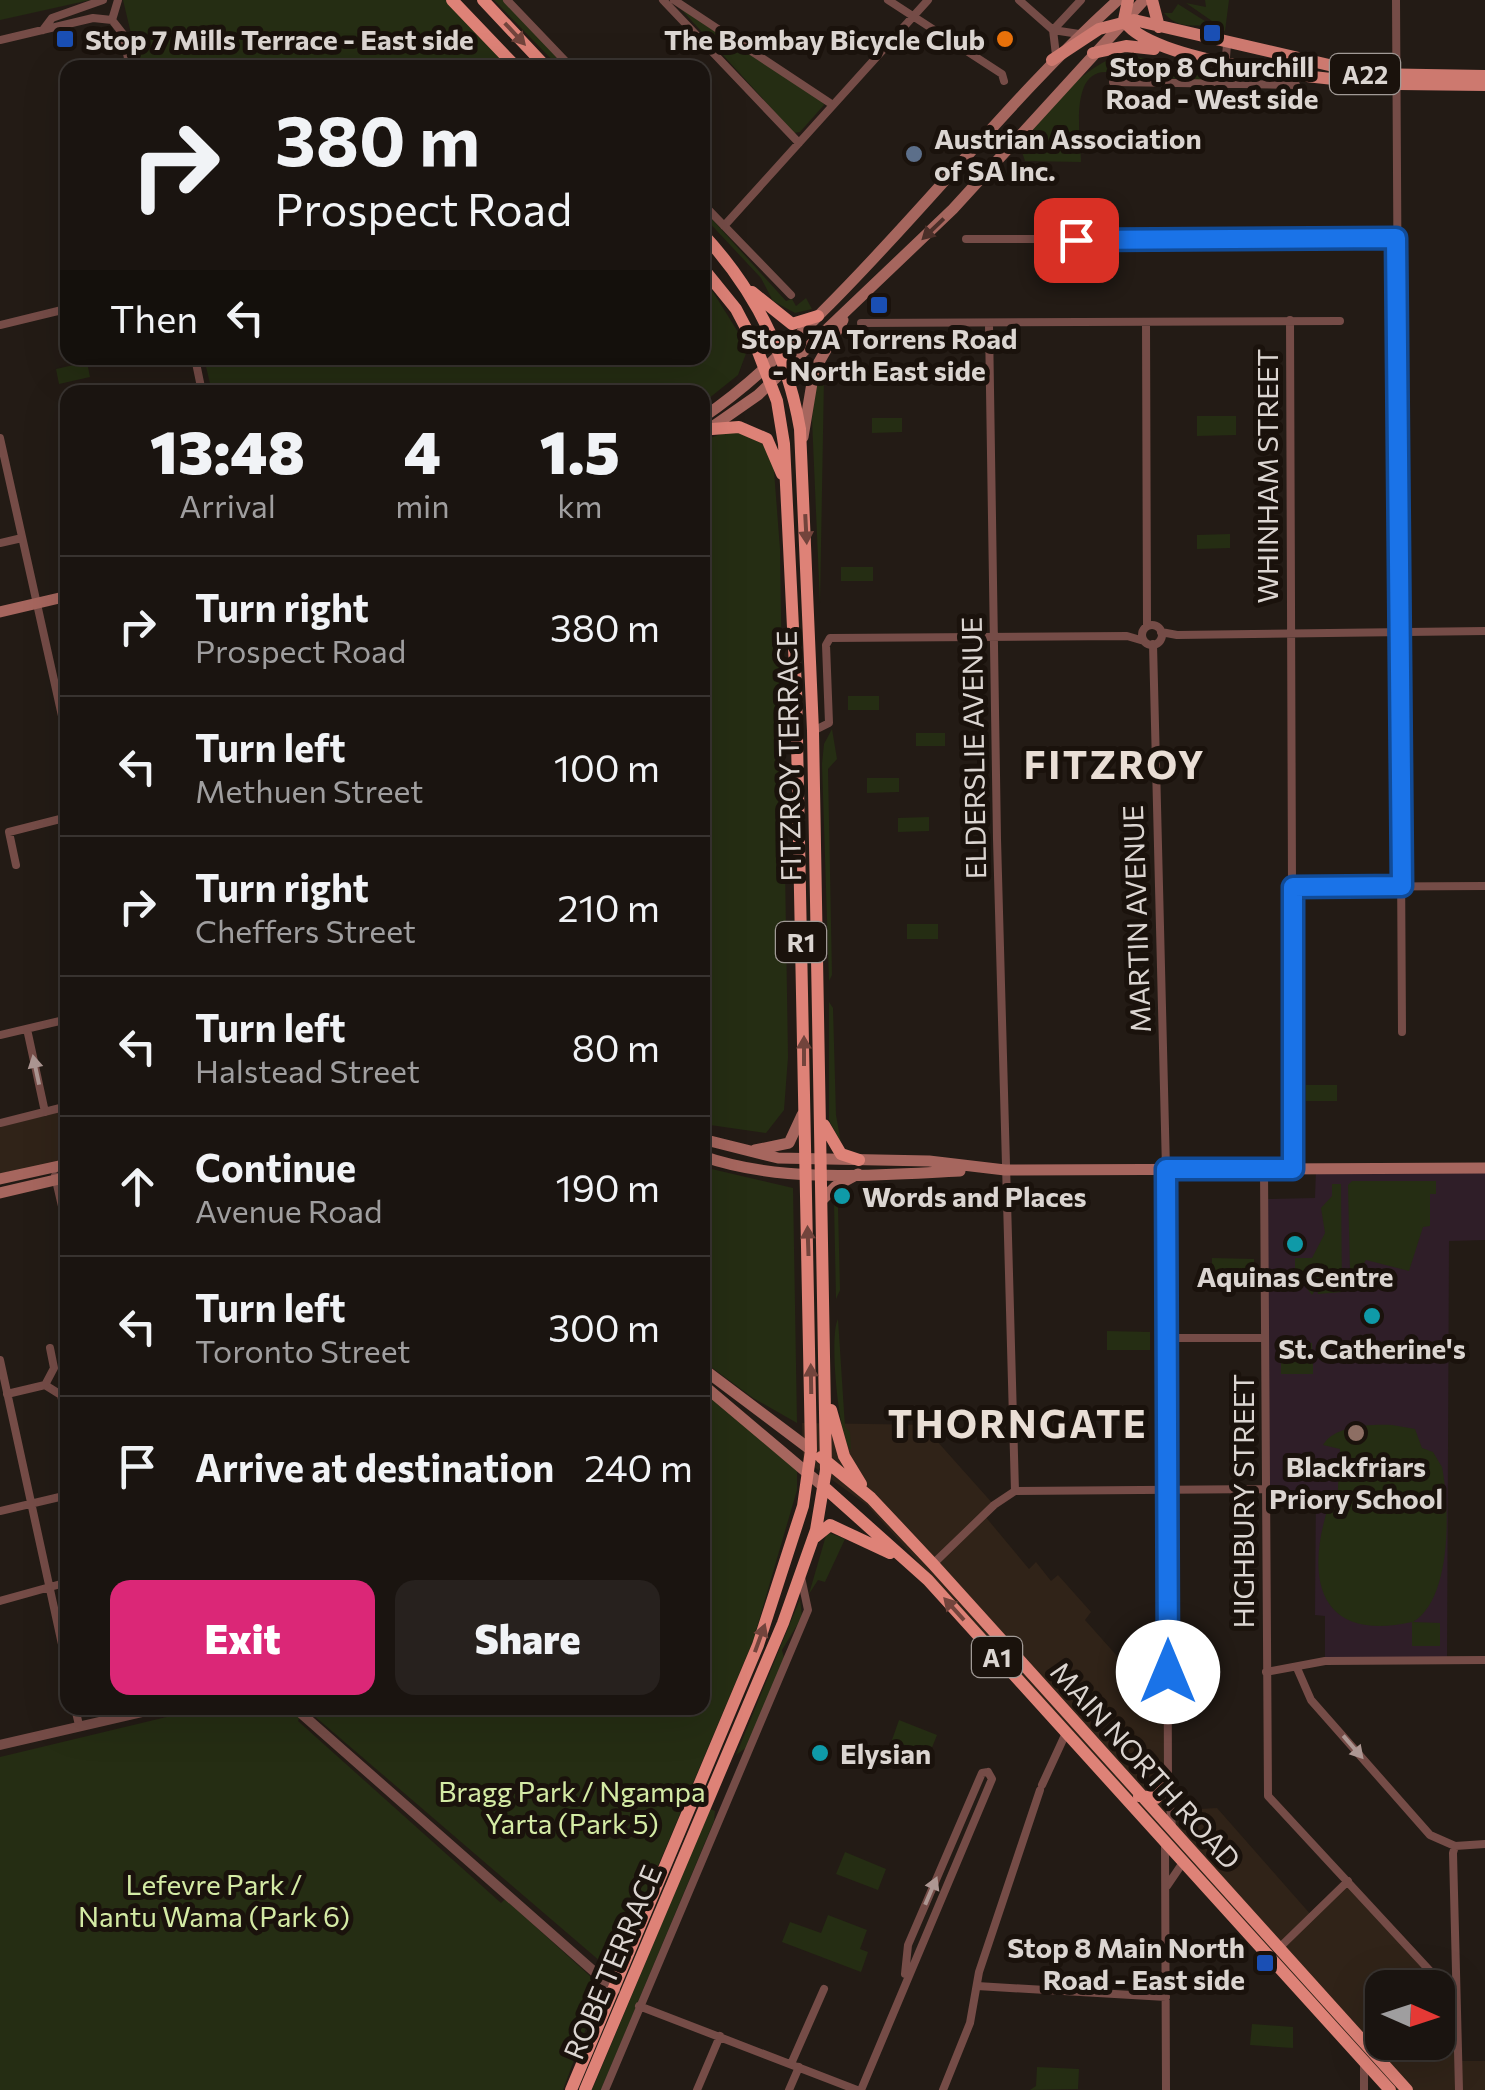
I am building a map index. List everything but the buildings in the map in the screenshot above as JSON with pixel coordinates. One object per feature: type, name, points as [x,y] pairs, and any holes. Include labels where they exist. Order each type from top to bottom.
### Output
[{"type":"highway","points":[[452,0],[509,60]]},
{"type":"highway","points":[[483,0],[539,60]]},
{"type":"highway","name":"R1","points":[[710,243],[750,291],[780,354]]},
{"type":"highway","name":"R1","points":[[710,277],[736,309],[771,384]]},
{"type":"highway","points":[[750,291],[792,324],[818,316]]},
{"type":"highway","name":"FITZROY TERRACE","points":[[780,354],[802,446],[810,612],[826,1460]]},
{"type":"highway","name":"FITZROY TERRACE","points":[[771,384],[784,444],[788,490],[796,689],[810,1309],[809,1473]]},
{"type":"highway","points":[[710,432],[739,427],[767,439],[788,490]]},
{"type":"highway","points":[[796,689],[802,658],[801,620],[810,612]]},
{"type":"highway","points":[[798,794],[806,770],[806,740],[813,731]]},
{"type":"highway","points":[[800,916],[810,912],[808,848],[815,820]]},
{"type":"highway","points":[[804,1006],[818,990]]},
{"type":"highway","points":[[820,1114],[836,1149],[860,1166]]},
{"type":"highway","points":[[810,1309],[826,1309]]},
{"type":"highway","points":[[826,1388],[844,1456],[871,1498]]},
{"type":"highway","name":"MAIN NORTH ROAD","points":[[811,1450],[871,1498],[933,1564],[1070,1728],[1390,2090]]},
{"type":"highway","name":"ROBE TERRACE","points":[[586,2090],[800,1576],[814,1539],[826,1460]]},
{"type":"highway","name":"ROBE TERRACE","points":[[571,2090],[723,1729],[786,1561],[809,1473]]},
{"type":"highway","name":"MAIN NORTH ROAD","points":[[824,1487],[918,1570],[1139,1796],[1170,1840]]},
{"type":"highway","points":[[814,1539],[830,1525],[838,1527],[918,1570]]},
{"type":"highway","points":[[723,1729],[726,1757]]},
{"type":"highway","points":[[1139,1796],[1156,1798],[1168,1782]]},
{"type":"highway","points":[[658,1878],[677,1852],[699,1802],[708,1802]]},
{"type":"highway","points":[[613,1985],[622,1982],[662,1904]]},
{"type":"highway","name":"MAIN NORTH ROAD","points":[[1272,1954],[1406,2090]]},
{"type":"main road","points":[[710,412],[765,369],[907,227],[1054,58],[1118,0]]},
{"type":"main road","points":[[1124,20],[1128,0]]},
{"type":"main road","points":[[710,430],[771,384],[954,208],[1144,0]]},
{"type":"main road","points":[[1152,0],[1159,27]]},
{"type":"main road","points":[[1054,58],[1099,29],[1124,20]]},
{"type":"main road","points":[[1124,20],[1141,36],[1176,53]]},
{"type":"main road","name":"A22","points":[[1124,20],[1397,80],[1485,76]]},
{"type":"main road","points":[[1093,53],[1140,45],[1226,62]]},
{"type":"main road","name":"A22","points":[[1226,62],[1332,79],[1485,85]]},
{"type":"main road","points":[[802,446],[814,371],[848,312]]},
{"type":"main road","points":[[0,612],[60,598]]},
{"type":"main road","points":[[741,1152],[789,1142],[804,1110]]},
{"type":"main road","points":[[710,1142],[805,1167]]},
{"type":"main road","points":[[710,1158],[757,1170],[929,1161],[1005,1170],[1485,1168]]},
{"type":"main road","points":[[824,1199],[860,1166]]},
{"type":"main road","points":[[0,1179],[59,1175]]},
{"type":"main road","points":[[0,1193],[59,1175]]},
{"type":"main road","name":"MAIN NORTH ROAD","points":[[710,1374],[811,1450]]},
{"type":"main road","name":"MAIN NORTH ROAD","points":[[710,1391],[824,1487]]},
{"type":"street","points":[[42,30],[52,18],[102,0]]},
{"type":"street","points":[[112,20],[118,0]]},
{"type":"street","points":[[663,0],[799,143]]},
{"type":"street","points":[[674,0],[833,105]]},
{"type":"street","points":[[888,0],[1002,74],[1004,82]]},
{"type":"street","points":[[724,226],[928,0]]},
{"type":"street","points":[[1019,0],[1054,30],[1080,34]]},
{"type":"street","points":[[1054,58],[1054,30],[1081,0]]},
{"type":"street","points":[[1396,0],[1402,1032]]},
{"type":"street","points":[[511,1],[565,60]]},
{"type":"street","points":[[0,40],[93,18],[112,20],[123,34],[128,60]]},
{"type":"street","points":[[1224,84],[1228,44]]},
{"type":"street","points":[[1113,82],[1296,85]]},
{"type":"street","points":[[710,211],[791,295]]},
{"type":"street","points":[[966,239],[1396,238]]},
{"type":"street","points":[[0,324],[60,310]]},
{"type":"street","name":"WHINHAM STREET","points":[[1290,320],[1293,1169]]},
{"type":"street","points":[[861,323],[1340,320]]},
{"type":"street","name":"MARTIN AVENUE","points":[[1146,323],[1166,1169],[1170,1840],[1165,1890],[1166,2090]]},
{"type":"street","name":"ELDERSLIE AVENUE","points":[[990,325],[993,634],[1016,1490]]},
{"type":"street","points":[[0,438],[60,703]]},
{"type":"street","points":[[0,543],[22,538]]},
{"type":"street","points":[[813,731],[826,727],[830,714],[826,644],[830,638],[1485,631]]},
{"type":"street","points":[[54,673],[60,672]]},
{"type":"street","points":[[16,864],[9,832],[60,818]]},
{"type":"street","points":[[1293,887],[1485,886]]},
{"type":"street","points":[[0,1036],[60,1021]]},
{"type":"street","points":[[27,1029],[45,1112]]},
{"type":"street","points":[[0,1123],[60,1108]]},
{"type":"street","name":"HIGHBURY STREET","points":[[1264,1169],[1268,1796],[1456,2000]]},
{"type":"street","points":[[1166,1338],[1265,1338]]},
{"type":"street","points":[[45,1385],[54,1368],[50,1348]]},
{"type":"street","points":[[0,1360],[60,1638]]},
{"type":"street","points":[[7,1394],[45,1385],[60,1394]]},
{"type":"street","points":[[933,1564],[994,1504],[1016,1490],[1265,1489]]},
{"type":"street","points":[[0,1511],[60,1497]]},
{"type":"street","name":"ROBE TERRACE","points":[[605,2090],[808,1610],[800,1576]]},
{"type":"street","points":[[0,1601],[60,1584]]},
{"type":"street","points":[[1266,1672],[1325,1661],[1485,1660]]},
{"type":"street","points":[[1298,1668],[1312,1700],[1430,1835],[1455,1846],[1485,1844]]},
{"type":"street","points":[[78,1715],[80,1726]]},
{"type":"street","points":[[0,1745],[129,1715]]},
{"type":"street","points":[[305,1715],[613,1985],[614,2021]]},
{"type":"street","points":[[943,2090],[970,2023],[977,1986],[1041,1787],[1070,1728]]},
{"type":"street","points":[[726,1757],[743,1764]]},
{"type":"street","points":[[639,2006],[859,2090],[905,1984],[992,1780],[988,1772],[982,1774],[908,1945],[905,1984]]},
{"type":"street","points":[[708,1802],[724,1808]]},
{"type":"street","points":[[1455,1846],[1459,2090]]},
{"type":"street","points":[[1165,1890],[1187,1858]]},
{"type":"street","points":[[1272,1954],[1348,1882]]},
{"type":"street","points":[[977,1986],[1166,1998]]},
{"type":"street","points":[[789,2090],[824,1989]]},
{"type":"street","points":[[697,2090],[720,2036]]},
{"type":"street","points":[[1364,2062],[1364,2090]]},
{"type":"shaded area","points":[[60,1108],[60,1166],[0,1179],[0,1123]]},
{"type":"shaded area","name":"Blackfriars Priory School","points":[[1485,1168],[1485,1240],[1449,1241],[1447,1660],[1325,1661],[1325,1616],[1315,1615],[1316,1490],[1265,1491],[1267,1199],[1315,1198],[1316,1169]]},
{"type":"shaded area","points":[[802,1423],[936,1425],[936,1440],[994,1505],[984,1515],[1029,1569],[1036,1562],[1051,1581],[1058,1575],[1091,1612],[1085,1620],[1134,1675],[1143,1667],[1164,1692],[1165,1811],[1217,1808],[1312,1916],[1348,1881],[1429,1970],[1365,1970],[1365,2059],[867,1505],[803,1459]]},
{"type":"shaded area","points":[[1455,1998],[1458,2061],[1485,2061],[1485,2090],[1393,2090],[1366,2060],[1455,2060]]},
{"type":"green space","points":[[0,0],[90,0],[0,20]]},
{"type":"green space","points":[[123,0],[446,0],[503,60],[137,60]]},
{"type":"green space","points":[[494,0],[503,0],[561,60],[552,60]]},
{"type":"green space","points":[[1205,0],[1229,0],[1225,31],[1211,27],[1212,21],[1186,3],[1206,7]]},
{"type":"green space","points":[[1178,4],[1207,26],[1179,23],[1164,13],[1172,13]]},
{"type":"green space","points":[[680,8],[824,105],[800,132],[794,133]]},
{"type":"green space","points":[[1117,56],[1145,58],[1165,68],[1212,75],[1209,81],[1168,78],[1161,82],[1108,72],[1095,74],[1082,93],[1081,162],[1025,161],[1021,149],[1050,108],[1088,72]]},
{"type":"green space","points":[[710,217],[786,301],[792,299],[796,306],[806,298],[812,309],[795,313],[773,301],[761,278],[710,223]]},
{"type":"green space","points":[[710,287],[748,348],[738,375],[710,397],[710,385],[210,385],[206,365],[710,365]]},
{"type":"green space","points":[[88,365],[90,377],[59,384],[56,369]]},
{"type":"green space","points":[[817,376],[824,377],[820,604],[812,419]]},
{"type":"green space","points":[[1197,416],[1236,416],[1236,435],[1197,436]]},
{"type":"green space","points":[[872,418],[902,418],[902,432],[872,433]]},
{"type":"green space","points":[[729,431],[756,436],[773,458],[780,549],[788,1057],[784,1110],[766,1133],[710,1125],[710,438]]},
{"type":"green space","points":[[1230,534],[1230,548],[1197,549],[1197,535]]},
{"type":"green space","points":[[841,567],[873,567],[873,581],[841,581]]},
{"type":"green space","points":[[848,696],[879,696],[879,710],[848,710]]},
{"type":"green space","points":[[832,729],[837,759],[828,769],[832,975],[829,981],[822,764],[824,744]]},
{"type":"green space","points":[[916,733],[945,733],[945,746],[916,746]]},
{"type":"green space","points":[[867,778],[899,778],[899,792],[867,793]]},
{"type":"green space","points":[[929,817],[929,831],[898,832],[898,818]]},
{"type":"green space","points":[[907,924],[938,924],[938,939],[907,939]]},
{"type":"green space","points":[[829,1002],[833,1008],[836,1115],[841,1143],[829,1120]]},
{"type":"green space","points":[[1306,1085],[1337,1085],[1337,1101],[1306,1101]]},
{"type":"green space","points":[[710,1169],[793,1188],[797,1423],[753,1398],[710,1366]]},
{"type":"green space","points":[[1352,1181],[1436,1181],[1436,1194],[1430,1194],[1430,1226],[1423,1227],[1409,1271],[1366,1260],[1356,1276],[1350,1272],[1348,1185]]},
{"type":"green space","points":[[1332,1184],[1341,1184],[1342,1292],[1318,1294],[1317,1287],[1312,1295],[1301,1281],[1295,1281],[1295,1258],[1312,1258],[1325,1233],[1321,1208],[1332,1196]]},
{"type":"green space","points":[[839,1191],[846,1193],[845,1206],[838,1207],[840,1290],[836,1299],[834,1202]]},
{"type":"green space","points":[[1212,1258],[1254,1259],[1254,1279],[1212,1278]]},
{"type":"green space","points":[[838,1319],[845,1427],[850,1432],[851,1450],[842,1426],[836,1386],[834,1344]]},
{"type":"green space","points":[[1107,1331],[1150,1332],[1150,1350],[1107,1350]]},
{"type":"green space","points":[[1281,1343],[1312,1343],[1312,1356],[1281,1356]]},
{"type":"green space","points":[[1281,1359],[1313,1359],[1313,1374],[1281,1374]]},
{"type":"green space","name":"Bragg Park / Ngampa Yarta (Park 5)","points":[[710,1394],[797,1470],[797,1490],[753,1641],[617,1963],[608,1968],[313,1715],[710,1715]]},
{"type":"green space","points":[[1392,1425],[1415,1429],[1422,1448],[1433,1452],[1442,1467],[1447,1528],[1441,1574],[1426,1610],[1413,1622],[1440,1623],[1440,1646],[1412,1646],[1412,1622],[1382,1626],[1358,1623],[1340,1614],[1327,1601],[1320,1582],[1321,1535],[1328,1508],[1337,1507],[1340,1449],[1323,1445],[1345,1430]]},
{"type":"green space","points":[[827,1532],[845,1539],[825,1582],[818,1580],[809,1594]]},
{"type":"green space","points":[[800,1599],[802,1617],[782,1650],[784,1658],[747,1747],[736,1755]]},
{"type":"green space","name":"Lefevre Park / Nantu Wama (Park 6)","points":[[175,1715],[298,1715],[298,1721],[501,1903],[505,1899],[590,1976],[598,1996],[563,2090],[0,2090],[0,1757]]},
{"type":"green space","points":[[899,1720],[937,1735],[929,1755],[892,1740]]},
{"type":"green space","points":[[710,1809],[715,1811],[714,1821],[601,2090],[592,2090]]},
{"type":"green space","points":[[845,1852],[886,1869],[878,1890],[836,1874]]},
{"type":"green space","points":[[828,1915],[867,1930],[860,1949],[868,1952],[861,1972],[782,1942],[790,1922],[821,1933]]},
{"type":"green space","points":[[1252,2024],[1293,2027],[1293,2048],[1250,2045]]},
{"type":"green space","points":[[1037,2067],[1079,2069],[1078,2089],[1030,2090],[1036,2086]]},
{"type":"place","name":"Stop 8 Churchill Road - West side","points":[[1212,33]]},
{"type":"place","name":"Stop 7 Mills Terrace - East side","points":[[65,39]]},
{"type":"place","name":"The Bombay Bicycle Club","points":[[1005,39]]},
{"type":"place","name":"Austrian Association of SA Inc.","points":[[914,154]]},
{"type":"place","name":"Stop 7A Torrens Road - North East side","points":[[879,305]]},
{"type":"place","name":"Words and Places","points":[[842,1196]]},
{"type":"place","name":"Aquinas Centre","points":[[1295,1244]]},
{"type":"place","name":"St. Catherine's","points":[[1372,1316]]},
{"type":"place","name":"Blackfriars Priory School","points":[[1356,1433]]},
{"type":"place","name":"Elysian","points":[[820,1753]]},
{"type":"place","name":"Stop 8 Main North Road - East side","points":[[1265,1963]]},
{"type":"district","name":"FITZROY","points":[[1115,763]]},
{"type":"district","name":"THORNGATE","points":[[1018,1422]]},
{"type":"route","points":[[1076,240],[1396,238],[1402,886],[1293,887],[1293,1169],[1166,1169],[1168,1672]]}]
